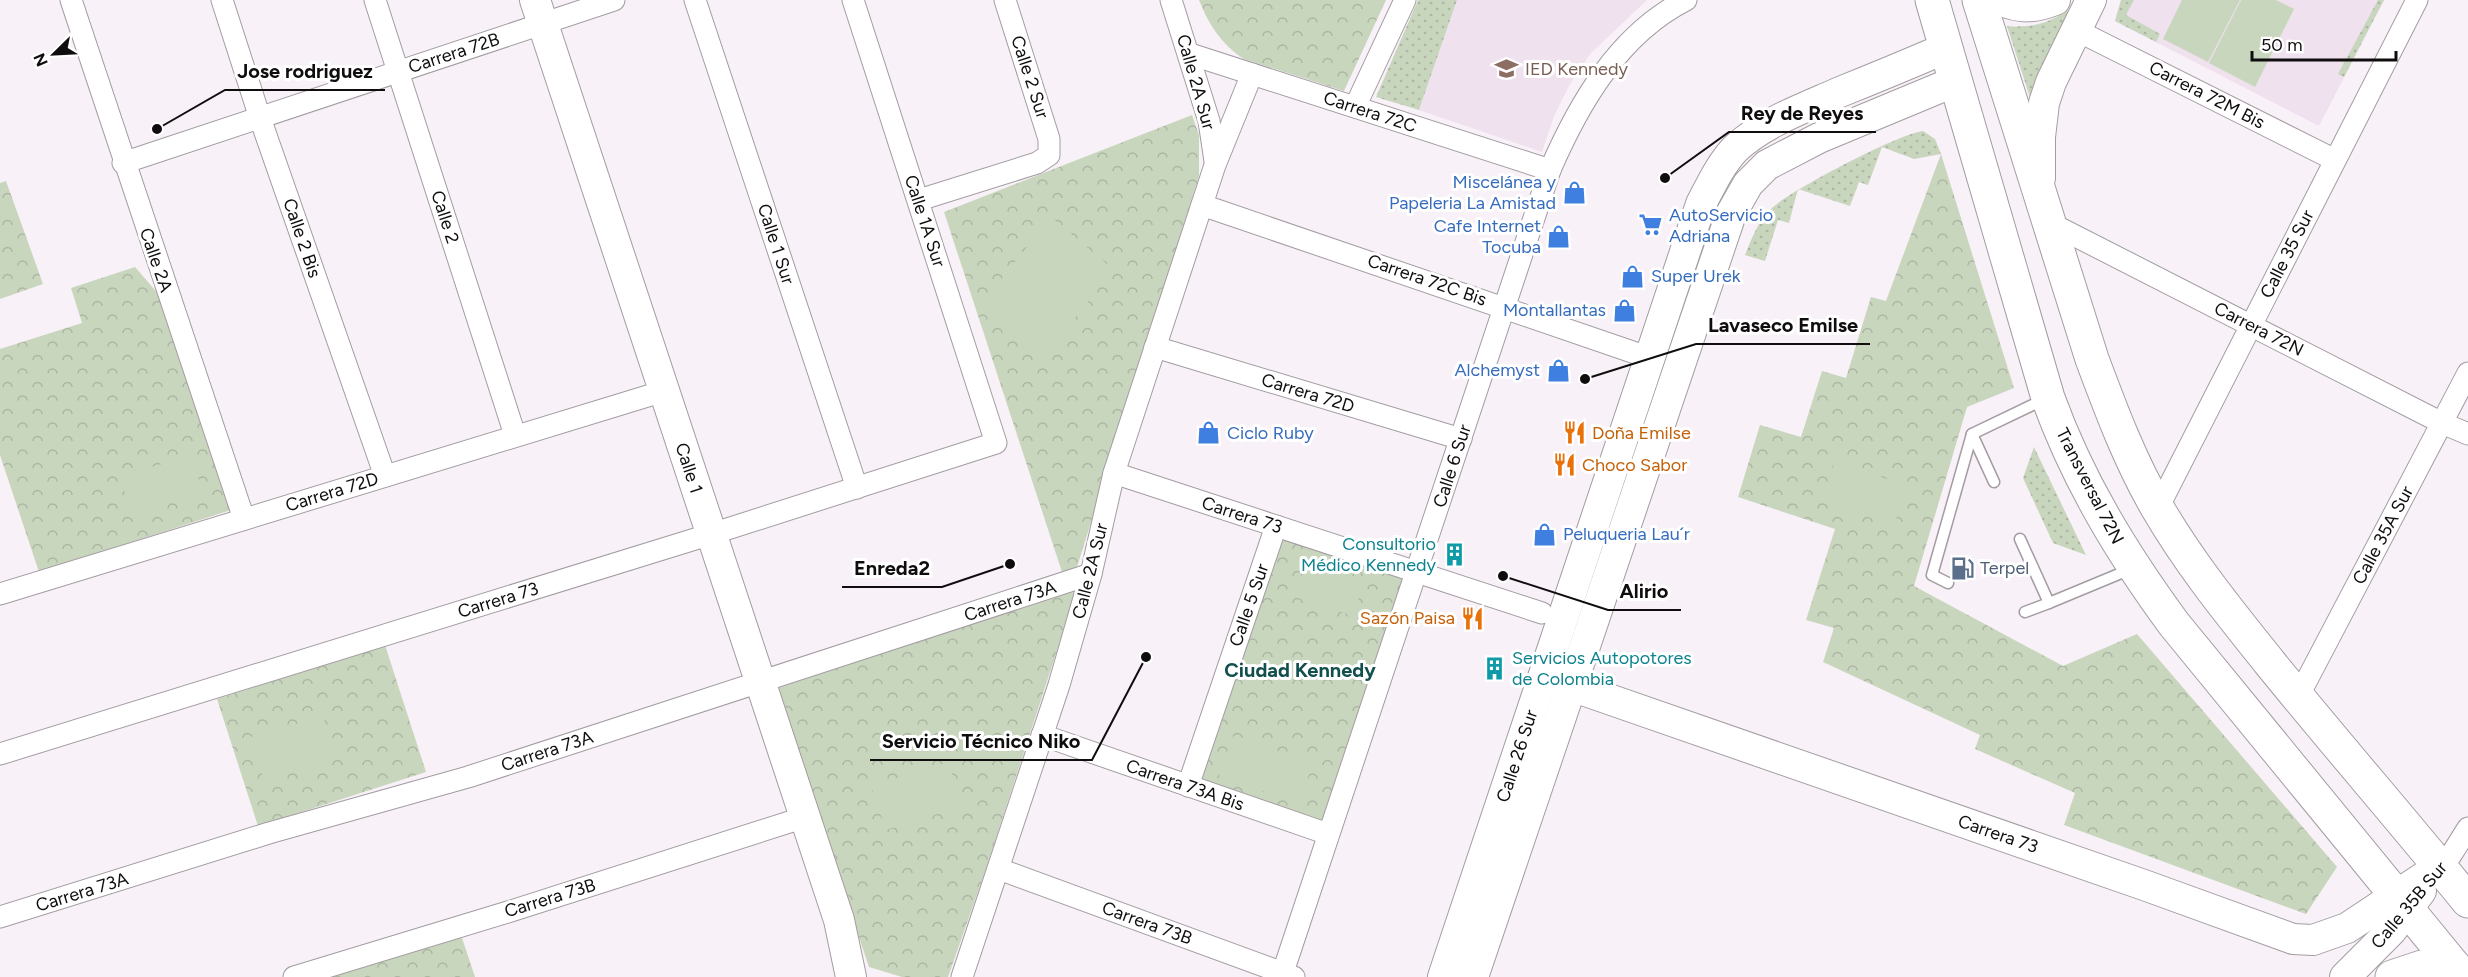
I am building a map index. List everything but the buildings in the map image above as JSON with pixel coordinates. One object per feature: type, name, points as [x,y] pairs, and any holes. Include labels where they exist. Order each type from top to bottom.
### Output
[{"type":"main road","name":"Transversal 72N","points":[[1932,0],[2048,398],[2060,432],[2085,484],[2133,568],[2208,666],[2459,972]]},
{"type":"main road","points":[[1979,0],[2092,359],[2113,416],[2137,470],[2199,573],[2298,697],[2468,901]]},
{"type":"main road","points":[[2392,977],[2422,967],[2459,972]]},
{"type":"street","name":"Calle 2A","points":[[71,0],[123,163],[244,519]]},
{"type":"street","name":"Calle 2 Bis","points":[[222,0],[260,118],[385,476]]},
{"type":"street","name":"Calle 2","points":[[375,0],[515,435]]},
{"type":"street","name":"Carrera 72B","points":[[123,163],[398,71],[539,12],[614,0]]},
{"type":"street","name":"Calle 1 Sur","points":[[695,0],[857,488]]},
{"type":"street","name":"Calle 1A Sur","points":[[853,0],[996,443]]},
{"type":"street","name":"Calle 2 Sur","points":[[919,200],[1037,163],[1049,155],[1049,139],[1005,0]]},
{"type":"street","name":"Calle 2A Sur","points":[[1172,0],[1209,121],[1215,165]]},
{"type":"street","points":[[1355,107],[1405,0]]},
{"type":"street","name":"Calle 6 Sur","points":[[1289,975],[1328,834],[1550,170],[1566,133],[1597,80],[1666,10],[1686,0]]},
{"type":"street","points":[[2000,0],[2017,7],[2040,6],[2055,0]]},
{"type":"street","points":[[2045,209],[2040,137],[2044,103],[2051,82],[2078,31],[2091,0]]},
{"type":"street","name":"Calle 35 Sur","points":[[2158,508],[2417,0]]},
{"type":"street","name":"Calle 1","points":[[539,12],[805,817],[843,935],[851,977]]},
{"type":"street","name":"Carrera 72M Bis","points":[[2078,31],[2335,160]]},
{"type":"street","name":"Calle 26 Sur","points":[[1473,977],[1650,358],[1701,204],[1720,169],[1734,151],[1751,136],[1802,109],[1946,48]]},
{"type":"street","name":"Carrera 72C","points":[[1190,54],[1550,170]]},
{"type":"street","name":"Calle 2A Sur","points":[[962,977],[1042,735],[1092,574],[1114,473],[1215,165],[1252,74]]},
{"type":"street","name":"Calle 26 Sur","points":[[1443,977],[1557,681],[1731,214],[1748,184],[1774,160],[1819,138],[1956,81]]},
{"type":"street","points":[[1701,204],[1731,214]]},
{"type":"street","name":"Carrera 72C Bis","points":[[1202,205],[1650,358]]},
{"type":"street","name":"Carrera 72N","points":[[2045,209],[2251,326],[2468,434]]},
{"type":"street","name":"Carrera 72D","points":[[1155,347],[1461,439]]},
{"type":"street","name":"Calle 35A Sur","points":[[2298,697],[2468,373]]},
{"type":"street","name":"Carrera 72D","points":[[0,594],[664,391]]},
{"type":"street","name":"Carrera 73","points":[[0,754],[711,534],[996,443]]},
{"type":"street","name":"Carrera 73","points":[[1114,473],[1542,613]]},
{"type":"street","name":"Calle 5 Sur","points":[[1188,786],[1276,526]]},
{"type":"street","name":"Carrera 73A","points":[[0,917],[269,833],[468,777],[1092,574]]},
{"type":"street","name":"Carrera 73","points":[[1557,681],[2133,881],[2293,939],[2313,940],[2331,935],[2401,902],[2439,867]]},
{"type":"street","name":"Carrera 73A Bis","points":[[1042,735],[1328,834]]},
{"type":"street","name":"Carrera 73B","points":[[294,977],[511,911],[805,817]]},
{"type":"street","name":"Calle 35B Sur","points":[[2439,867],[2451,855],[2468,828]]},
{"type":"street","name":"Carrera 73B","points":[[999,868],[1289,975]]},
{"type":"street","name":"Calle 35B Sur","points":[[2345,977],[2391,931],[2401,902]]},
{"type":"street","name":"Calle 1","points":[[840,977],[843,935]]},
{"type":"lane","points":[[1948,583],[1932,575],[1972,434],[2048,398]]},
{"type":"lane","points":[[1972,434],[1994,482]]},
{"type":"lane","points":[[2020,539],[2049,603]]},
{"type":"lane","points":[[2025,612],[2133,568]]},
{"type":"shaded area","name":"IED Kennedy","points":[[1457,0],[1647,0],[1591,53],[1570,84],[1554,116],[1542,152],[1419,110]]},
{"type":"shaded area","points":[[2121,0],[2384,0],[2319,126],[2115,21]]},
{"type":"green space","points":[[1199,0],[1386,0],[1344,91],[1244,59],[1217,33]]},
{"type":"green space","points":[[1418,0],[1457,0],[1419,110],[1376,97]]},
{"type":"green space","points":[[2080,0],[2035,113],[2007,26],[2028,26],[2046,22],[2064,13]]},
{"type":"green space","points":[[2121,0],[2134,0],[2126,15],[2160,34],[2156,42],[2115,21]]},
{"type":"green space","points":[[2182,0],[2240,0],[2208,62],[2163,39]]},
{"type":"green space","points":[[2241,0],[2276,0],[2294,9],[2255,87],[2209,63]]},
{"type":"green space","points":[[2378,0],[2384,0],[2344,77],[2338,74]]},
{"type":"green space","points":[[1192,115],[1199,135],[1199,176],[1077,567],[1062,572],[944,212]]},
{"type":"green space","points":[[1923,131],[1935,139],[1941,154],[1914,159],[1882,147],[1868,185],[1859,182],[1850,206],[1799,189],[1869,152],[1910,134]]},
{"type":"green space","points":[[1941,154],[2014,388],[1967,407],[1914,586],[2063,666],[2137,634],[2337,867],[2306,914],[2064,825],[2075,793],[1975,749],[1980,735],[1823,662],[1834,628],[1806,620],[1835,529],[1738,497],[1760,425],[1801,437],[1822,371],[1846,378],[1871,297],[1886,301]]},
{"type":"green space","points":[[6,181],[43,284],[0,299],[0,183]]},
{"type":"green space","points":[[1798,190],[1789,223],[1778,220],[1765,261],[1745,255],[1756,230],[1767,213]]},
{"type":"green space","points":[[1051,217],[1114,270],[1045,354],[983,302]]},
{"type":"green space","points":[[135,267],[161,297],[231,510],[39,572],[0,455],[0,349],[82,323],[71,288]]},
{"type":"green space","points":[[2034,447],[2086,555],[2053,543],[2023,478]]},
{"type":"green space","points":[[191,455],[203,493],[132,515],[120,477]]},
{"type":"green space","points":[[1835,461],[1907,486],[1894,526],[1822,501]]},
{"type":"green space","points":[[1283,534],[1404,576],[1321,825],[1199,783]]},
{"type":"green space","points":[[1306,563],[1364,582],[1353,616],[1295,597]]},
{"type":"green space","points":[[1078,586],[985,872],[948,977],[902,977],[869,967],[774,684]]},
{"type":"green space","points":[[385,645],[426,772],[258,826],[217,699]]},
{"type":"green space","points":[[323,716],[336,760],[264,781],[251,737]]},
{"type":"green space","points":[[1233,736],[1313,763],[1299,804],[1219,776]]},
{"type":"green space","points":[[948,762],[963,806],[886,830],[871,786]]},
{"type":"green space","points":[[460,932],[475,977],[314,977]]},
{"type":"place","name":"IED Kennedy","points":[[1507,69]]},
{"type":"place","name":"Jose rodriguez","points":[[157,129]]},
{"type":"place","name":"Rey de Reyes","points":[[1665,178]]},
{"type":"place","name":"Miscelánea y Papeleria La Amistad","points":[[1574,192]]},
{"type":"place","name":"AutoServicio Adriana","points":[[1651,225]]},
{"type":"place","name":"Cafe Internet Tocuba","points":[[1559,236]]},
{"type":"place","name":"Super Urek","points":[[1633,276]]},
{"type":"place","name":"Montallantas","points":[[1624,310]]},
{"type":"place","name":"Alchemyst","points":[[1558,370]]},
{"type":"place","name":"Lavaseco Emilse","points":[[1585,379]]},
{"type":"place","name":"Ciclo Ruby","points":[[1209,433]]},
{"type":"place","name":"Doña Emilse","points":[[1574,433]]},
{"type":"place","name":"Choco Sabor","points":[[1564,465]]},
{"type":"place","name":"Peluqueria Lau´r","points":[[1545,534]]},
{"type":"place","name":"Consultorio Médico Kennedy","points":[[1454,554]]},
{"type":"place","name":"Enreda2","points":[[1010,564]]},
{"type":"place","name":"Terpel","points":[[1962,568]]},
{"type":"place","name":"Alirio","points":[[1503,576]]},
{"type":"place","name":"Sazón Paisa","points":[[1473,618]]},
{"type":"place","name":"Servicio Técnico Niko","points":[[1146,657]]},
{"type":"place","name":"Servicios Autopotores de Colombia","points":[[1494,668]]},
{"type":"district","name":"Ciudad Kennedy","points":[[1300,670]]}]
